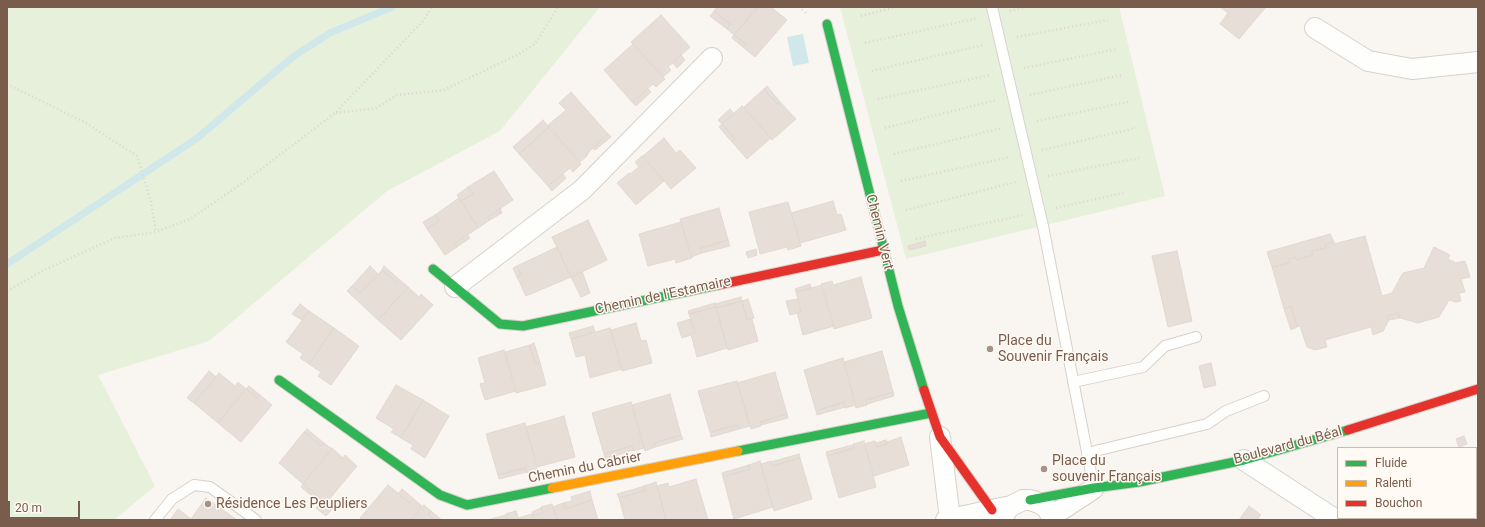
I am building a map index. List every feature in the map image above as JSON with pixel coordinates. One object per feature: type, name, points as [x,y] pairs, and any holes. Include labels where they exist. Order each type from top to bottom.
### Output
[{"type":"street","name":"Chemin Vert","points":[[827,24],[898,306],[931,414],[940,437],[950,520]]},
{"type":"street","points":[[1315,28],[1368,61],[1412,69],[1478,62]]},
{"type":"street","points":[[454,287],[582,190],[712,58]]},
{"type":"street","name":"Chemin de l'Estamaire","points":[[433,269],[500,324],[523,326],[883,250]]},
{"type":"street","name":"Chemin du Cabrier","points":[[279,380],[440,495],[467,505],[931,414]]},
{"type":"street","name":"Boulevard du Béal","points":[[1030,500],[1094,488],[1139,482],[1244,460],[1323,438],[1478,389]]},
{"type":"street","name":"Chemin Vert","points":[[940,437],[1001,512]]},
{"type":"street","points":[[1244,460],[1336,520]]},
{"type":"street","name":"Boulevard du Béal","points":[[1052,518],[1094,488]]},
{"type":"street","points":[[950,520],[1001,512],[1023,500],[1030,500],[1043,506],[1052,518]]},
{"type":"lane","points":[[993,11],[1039,212],[1094,488]]},
{"type":"lane","points":[[1073,382],[1143,367],[1166,346],[1196,338]]},
{"type":"lane","points":[[1087,453],[1207,424],[1226,411],[1264,396]]},
{"type":"lane","points":[[155,520],[172,499],[194,485],[210,487],[256,520]]},
{"type":"path","points":[[7,291],[42,271],[115,238],[156,232],[190,219],[244,182],[336,113],[423,21],[432,7]]},
{"type":"path","points":[[336,113],[376,108],[396,95],[444,90],[519,54],[534,44],[558,7]]},
{"type":"path","points":[[861,16],[896,7]]},
{"type":"path","points":[[865,43],[993,11],[1028,7]]},
{"type":"path","points":[[7,84],[86,123],[137,156],[151,202],[156,232]]},
{"type":"path","points":[[916,239],[1123,193]]},
{"type":"green space","points":[[7,7],[600,7],[500,131],[387,191],[209,341],[98,375],[155,486],[114,520],[7,520]]},
{"type":"green space","points":[[840,7],[1119,7],[1165,196],[906,259]]},
{"type":"water","points":[[803,34],[809,63],[793,66],[787,37]]},
{"type":"building","points":[[717,7],[758,7],[734,35],[727,29],[730,24],[714,11]]},
{"type":"building","points":[[758,7],[771,7],[787,20],[755,57],[743,47],[746,44],[734,35]]},
{"type":"building","points":[[1220,7],[1266,7],[1239,39],[1220,24],[1228,13]]},
{"type":"building","points":[[714,11],[730,24],[727,29],[710,16]]},
{"type":"building","points":[[661,15],[690,47],[668,67],[671,70],[663,77],[631,42]]},
{"type":"building","points":[[734,35],[746,44],[743,47],[732,38]]},
{"type":"building","points":[[633,44],[665,79],[656,87],[653,84],[632,102],[604,70]]},
{"type":"building","points":[[681,55],[685,60],[677,68],[673,63]]},
{"type":"building","points":[[767,86],[780,102],[777,104],[764,89]]},
{"type":"building","points":[[648,89],[651,92],[636,106],[632,102]]},
{"type":"building","points":[[764,89],[777,104],[780,102],[796,119],[772,140],[744,107]]},
{"type":"building","points":[[571,92],[608,134],[580,162],[547,126],[566,110],[559,103]]},
{"type":"building","points":[[742,106],[771,138],[747,159],[732,142],[735,139],[722,124]]},
{"type":"building","points":[[730,109],[734,114],[722,124],[718,120]]},
{"type":"building","points":[[543,120],[549,127],[519,154],[513,147]]},
{"type":"building","points":[[722,124],[735,139],[732,142],[719,127]]},
{"type":"building","points":[[549,127],[581,164],[573,172],[570,168],[548,186],[519,154]]},
{"type":"building","points":[[608,134],[611,137],[595,150],[593,148]]},
{"type":"building","points":[[664,138],[676,153],[680,150],[696,168],[671,189],[643,156]]},
{"type":"building","points":[[642,156],[664,181],[636,205],[617,183],[639,167],[635,162]]},
{"type":"building","points":[[494,171],[513,200],[488,217],[490,220],[478,228],[461,201],[473,194],[468,187]]},
{"type":"building","points":[[563,174],[566,178],[552,191],[548,186]]},
{"type":"building","points":[[468,187],[473,194],[461,201],[457,195]]},
{"type":"building","points":[[459,198],[478,228],[455,243],[457,247],[445,255],[427,229],[439,221],[435,215]]},
{"type":"building","points":[[833,201],[837,215],[841,214],[846,230],[800,243],[791,213]]},
{"type":"building","points":[[788,202],[801,246],[788,250],[787,247],[760,254],[749,212]]},
{"type":"building","points":[[719,208],[728,240],[701,248],[702,253],[691,257],[680,219]]},
{"type":"building","points":[[500,209],[502,213],[490,220],[488,217]]},
{"type":"building","points":[[435,215],[439,221],[427,229],[423,222]]},
{"type":"building","points":[[588,220],[607,260],[571,277],[552,237]]},
{"type":"building","points":[[681,222],[692,258],[676,263],[675,259],[648,266],[639,234]]},
{"type":"building","points":[[467,234],[470,238],[457,247],[455,243]]},
{"type":"building","points":[[1330,234],[1334,242],[1325,244],[1326,248],[1312,251],[1313,255],[1296,260],[1296,257],[1289,259],[1290,263],[1272,267],[1267,252]]},
{"type":"building","points":[[1365,236],[1382,296],[1392,293],[1403,273],[1424,268],[1434,247],[1450,255],[1448,259],[1456,263],[1465,261],[1470,277],[1461,279],[1465,292],[1459,293],[1461,301],[1456,302],[1449,300],[1439,317],[1418,323],[1400,318],[1398,313],[1387,316],[1389,320],[1383,331],[1373,335],[1371,327],[1325,340],[1327,347],[1315,350],[1307,347],[1300,326],[1297,327],[1291,306],[1284,309],[1272,267],[1290,263],[1289,259],[1296,257],[1296,260],[1313,255],[1312,251],[1326,248],[1325,244],[1334,242],[1334,244]]},
{"type":"building","points":[[728,240],[730,246],[702,253],[701,248]]},
{"type":"building","points":[[925,241],[926,246],[909,250],[908,246]]},
{"type":"building","points":[[557,247],[571,277],[526,296],[517,277],[521,275],[517,266]]},
{"type":"building","points":[[756,249],[757,255],[748,258],[746,252]]},
{"type":"building","points":[[1177,251],[1192,321],[1168,327],[1152,256]]},
{"type":"building","points":[[370,266],[378,274],[360,293],[352,286]]},
{"type":"building","points":[[384,266],[400,280],[397,283],[382,270]]},
{"type":"building","points":[[517,266],[521,275],[517,277],[513,268]]},
{"type":"building","points":[[382,270],[397,283],[400,280],[408,287],[378,320],[347,291],[352,286],[360,293]]},
{"type":"building","points":[[582,271],[590,293],[581,297],[571,277]]},
{"type":"building","points":[[861,277],[872,318],[834,329],[821,284],[832,281],[833,285]]},
{"type":"building","points":[[810,284],[811,288],[796,292],[795,289]]},
{"type":"building","points":[[822,285],[834,326],[803,335],[797,312],[801,312],[796,292]]},
{"type":"building","points":[[408,287],[419,297],[421,294],[433,305],[401,340],[378,320]]},
{"type":"building","points":[[741,297],[742,301],[716,308],[715,304]]},
{"type":"building","points":[[748,299],[754,318],[747,320],[742,301]]},
{"type":"building","points":[[798,299],[801,312],[790,315],[786,301]]},
{"type":"building","points":[[742,301],[747,320],[752,319],[758,341],[728,350],[716,308]]},
{"type":"building","points":[[715,303],[716,307],[689,314],[688,311]]},
{"type":"building","points":[[300,304],[309,311],[302,320],[292,314]]},
{"type":"building","points":[[1291,306],[1297,327],[1291,330],[1284,309]]},
{"type":"building","points":[[716,307],[727,348],[697,357],[691,334],[695,333],[689,314]]},
{"type":"building","points":[[309,311],[334,328],[309,364],[300,358],[303,354],[286,342]]},
{"type":"building","points":[[1398,313],[1400,318],[1389,320],[1387,316]]},
{"type":"building","points":[[691,319],[695,333],[682,338],[677,323]]},
{"type":"building","points":[[636,323],[641,341],[646,340],[652,363],[622,371],[611,330]]},
{"type":"building","points":[[593,326],[595,332],[571,339],[569,333]]},
{"type":"building","points":[[334,328],[359,346],[331,385],[318,376],[321,372],[309,364]]},
{"type":"building","points":[[610,328],[622,369],[590,378],[585,355],[576,357],[571,339]]},
{"type":"building","points":[[534,343],[540,362],[535,364],[530,345]]},
{"type":"building","points":[[530,345],[535,364],[540,362],[546,385],[516,393],[505,352]]},
{"type":"building","points":[[504,350],[516,391],[485,400],[480,384],[485,383],[478,358]]},
{"type":"building","points":[[882,351],[893,392],[866,400],[867,405],[856,408],[844,362]]},
{"type":"building","points":[[843,358],[856,405],[845,408],[844,402],[816,411],[804,370]]},
{"type":"building","points":[[1211,363],[1216,385],[1204,388],[1199,366]]},
{"type":"building","points":[[209,371],[216,377],[194,403],[187,398]]},
{"type":"building","points":[[775,372],[787,414],[760,422],[761,426],[751,429],[737,383]]},
{"type":"building","points":[[219,373],[235,386],[238,382],[246,389],[218,423],[194,403]]},
{"type":"building","points":[[737,381],[750,426],[739,429],[737,425],[710,432],[698,391]]},
{"type":"building","points":[[396,385],[423,400],[401,438],[391,432],[394,429],[376,418]]},
{"type":"building","points":[[249,386],[260,395],[257,398],[246,389]]},
{"type":"building","points":[[246,389],[257,398],[260,395],[272,405],[241,442],[218,423]]},
{"type":"building","points":[[893,392],[894,396],[867,404],[866,400]]},
{"type":"building","points":[[670,394],[681,435],[654,443],[655,447],[645,451],[632,405]]},
{"type":"building","points":[[423,400],[449,416],[425,458],[411,449],[413,445],[401,438]]},
{"type":"building","points":[[631,402],[644,448],[633,451],[632,446],[604,454],[592,413]]},
{"type":"building","points":[[844,402],[845,407],[817,415],[816,411]]},
{"type":"building","points":[[787,414],[788,418],[761,425],[760,422]]},
{"type":"building","points":[[564,416],[575,457],[537,467],[526,427]]},
{"type":"building","points":[[525,423],[538,470],[527,473],[525,468],[498,475],[486,434]]},
{"type":"building","points":[[737,425],[739,429],[711,437],[710,432]]},
{"type":"building","points":[[307,429],[324,443],[321,446],[304,432]]},
{"type":"building","points":[[304,432],[321,446],[324,443],[332,449],[303,484],[279,463]]},
{"type":"building","points":[[681,435],[683,439],[655,447],[654,443]]},
{"type":"building","points":[[1464,436],[1467,444],[1459,447],[1456,439]]},
{"type":"building","points":[[901,437],[909,465],[874,476],[864,444],[875,441],[877,447]]},
{"type":"building","points":[[886,440],[887,444],[877,447],[876,443]]},
{"type":"building","points":[[864,441],[876,487],[839,498],[827,456],[854,448],[853,444]]},
{"type":"building","points":[[853,445],[854,448],[827,456],[826,452]]},
{"type":"building","points":[[632,446],[633,450],[605,459],[604,454]]},
{"type":"building","points":[[332,448],[343,458],[345,455],[357,466],[326,503],[303,484]]},
{"type":"building","points":[[799,454],[800,458],[773,466],[771,462]]},
{"type":"building","points":[[800,458],[812,499],[774,511],[761,464],[771,461],[773,466]]},
{"type":"building","points":[[760,461],[773,507],[734,519],[723,477],[750,469],[749,465]]},
{"type":"building","points":[[749,465],[750,469],[723,477],[722,473]]},
{"type":"building","points":[[525,468],[527,472],[499,479],[498,475]]},
{"type":"building","points":[[696,479],[708,520],[666,520],[657,486],[668,483],[669,487]]},
{"type":"building","points":[[656,482],[666,520],[625,520],[619,498],[646,490],[644,486]]},
{"type":"building","points":[[303,484],[323,500],[320,503],[301,487]]},
{"type":"building","points":[[388,485],[410,503],[414,499],[422,506],[411,520],[363,520],[360,518]]},
{"type":"building","points":[[645,486],[646,490],[619,498],[617,494]]},
{"type":"building","points":[[402,489],[414,499],[410,503],[398,494]]},
{"type":"building","points":[[590,491],[592,500],[565,509],[563,503],[572,501],[571,497]]},
{"type":"building","name":"Résidence Les Peupliers","points":[[206,498],[237,520],[170,520],[178,509],[191,519]]},
{"type":"building","points":[[323,500],[326,503],[329,500],[335,505],[326,516],[316,508]]},
{"type":"building","points":[[592,500],[598,520],[557,520],[553,507],[563,503],[565,509]]},
{"type":"building","points":[[552,504],[557,520],[519,520],[518,518],[543,513],[541,507]]},
{"type":"building","points":[[424,505],[431,511],[428,515],[434,520],[411,520]]},
{"type":"building","points":[[1249,506],[1261,515],[1258,518],[1261,520],[1239,520]]},
{"type":"building","points":[[541,508],[543,513],[533,516],[532,512]]},
{"type":"building","points":[[431,511],[442,520],[434,520],[428,515]]},
{"type":"building","points":[[516,511],[519,520],[504,520],[507,519],[506,514]]},
{"type":"building","points":[[506,515],[507,519],[504,520],[487,520]]},
{"type":"waterway","points":[[7,264],[196,139],[294,56],[330,33],[392,7]]},
{"type":"traffic: fast","points":[[827,24],[898,306],[924,390]]},
{"type":"traffic: fast","points":[[433,269],[500,324],[523,326],[718,285]]},
{"type":"traffic: fast","points":[[279,380],[440,495],[467,505],[552,488]]},
{"type":"traffic: fast","points":[[738,451],[931,413]]},
{"type":"traffic: fast","points":[[1030,500],[1094,488],[1139,482],[1244,460],[1348,430]]},
{"type":"traffic: slow","points":[[552,488],[738,451]]},
{"type":"traffic: jam","points":[[718,285],[883,250]]},
{"type":"traffic: jam","points":[[1348,430],[1478,389]]},
{"type":"traffic: jam","points":[[924,390],[940,437],[992,510]]},
{"type":"place","name":"Place du Souvenir Français","points":[[990,349]]},
{"type":"place","name":"Place du souvenir Français","points":[[1044,469]]},
{"type":"place","name":"Résidence Les Peupliers","points":[[208,504]]}]
